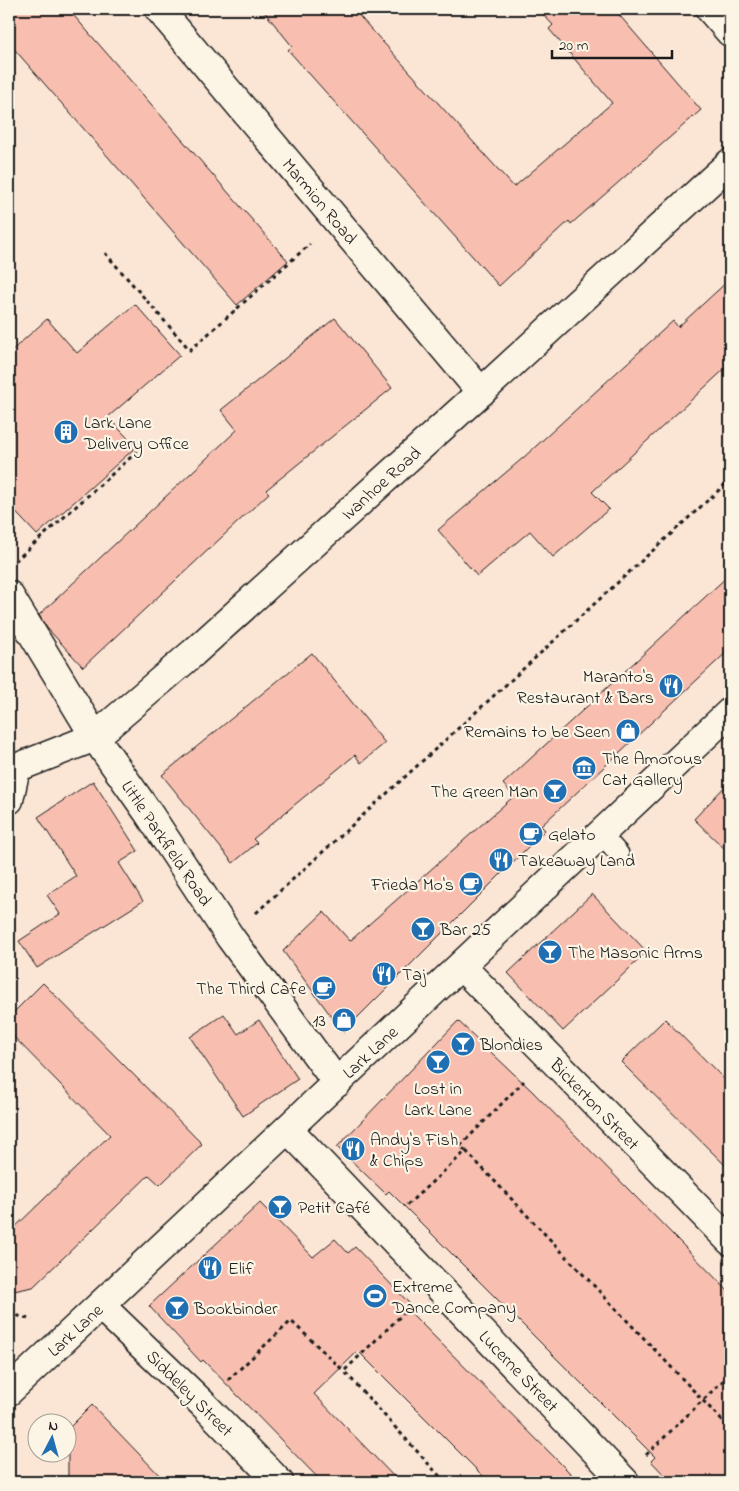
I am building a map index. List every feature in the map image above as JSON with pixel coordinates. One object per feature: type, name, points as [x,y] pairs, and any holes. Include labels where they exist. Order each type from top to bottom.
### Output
[{"type":"street","name":"Marmion Road","points":[[160,9],[481,392]]},
{"type":"street","points":[[710,9],[730,32]]},
{"type":"street","name":"Ivanhoe Road","points":[[12,769],[95,737],[193,653],[481,392],[730,162]]},
{"type":"street","name":"Little Parkfield Road","points":[[9,595],[95,737],[149,814],[230,937],[337,1083]]},
{"type":"street","name":"Lark Lane","points":[[9,1391],[730,712]]},
{"type":"street","points":[[9,800],[12,769]]},
{"type":"street","name":"Bickerton Street","points":[[461,966],[730,1241]]},
{"type":"street","name":"Lucerne Street","points":[[288,1129],[623,1480]]},
{"type":"street","name":"Siddeley Street","points":[[101,1306],[203,1404],[279,1482]]},
{"type":"lane","points":[[601,834],[619,854]]},
{"type":"path","points":[[104,253],[190,350],[337,220]]},
{"type":"path","points":[[9,567],[140,449]]},
{"type":"path","points":[[230,937],[730,480]]},
{"type":"path","points":[[549,1057],[460,1146],[730,1429]]},
{"type":"path","points":[[383,1228],[466,1151]]},
{"type":"path","points":[[344,1371],[435,1283]]},
{"type":"path","points":[[203,1404],[291,1321],[344,1371],[446,1482]]},
{"type":"path","points":[[623,1480],[730,1374]]},
{"type":"building","points":[[9,9],[68,9],[288,261],[237,305],[9,43]]},
{"type":"building","points":[[262,9],[353,9],[514,187],[612,103],[549,29],[553,25],[538,9],[614,9],[701,110],[571,224],[569,221],[499,286],[288,50],[292,46]]},
{"type":"building","points":[[730,279],[730,364],[592,492],[609,509],[553,557],[530,531],[477,576],[438,530],[523,458],[673,321],[678,327]]},
{"type":"building","name":"Lark Lane Delivery Office","points":[[135,304],[180,355],[108,417],[136,447],[37,535],[9,505],[9,353],[47,319],[77,353]]},
{"type":"building","points":[[335,318],[392,388],[266,490],[269,493],[83,667],[47,628],[39,615],[237,430],[221,410]]},
{"type":"building","points":[[730,574],[730,649],[541,826],[545,830],[343,1032],[283,951],[324,912],[350,941],[514,796],[503,784]]},
{"type":"building","points":[[312,653],[385,743],[361,763],[355,755],[253,839],[257,843],[233,863],[162,775]]},
{"type":"building","points":[[93,781],[138,851],[119,863],[143,901],[37,968],[19,941],[60,914],[47,895],[76,876],[38,817]]},
{"type":"building","points":[[730,781],[730,854],[694,819]]},
{"type":"building","points":[[592,894],[647,952],[563,1031],[508,973]]},
{"type":"building","points":[[43,983],[202,1144],[160,1185],[149,1175],[33,1287],[9,1292],[9,1233],[110,1135],[9,1032],[9,1017]]},
{"type":"building","points":[[224,1014],[238,1034],[259,1020],[298,1079],[243,1116],[190,1037]]},
{"type":"building","points":[[665,1019],[730,1085],[730,1170],[621,1062]]},
{"type":"building","points":[[458,1021],[532,1091],[730,1293],[730,1482],[671,1482],[651,1461],[655,1457],[389,1191],[386,1194],[337,1147]]},
{"type":"building","points":[[260,1203],[313,1257],[335,1239],[348,1253],[355,1247],[409,1303],[405,1307],[579,1482],[489,1482],[358,1351],[314,1394],[399,1482],[322,1482],[203,1360],[201,1362],[149,1306]]},
{"type":"building","points":[[92,1405],[166,1482],[68,1482],[68,1464],[78,1464],[78,1419]]},
{"type":"place","name":"Lark Lane Delivery Office","points":[[66,432]]},
{"type":"place","name":"Maranto's Restaurant & Bars","points":[[671,686]]},
{"type":"place","name":"Remains to be Seen","points":[[628,731]]},
{"type":"place","name":"The Amorous Cat Gallery","points":[[584,768]]},
{"type":"place","name":"The Green Man","points":[[555,791]]},
{"type":"place","name":"Gelato","points":[[531,834]]},
{"type":"place","name":"Takeaway Land","points":[[501,860]]},
{"type":"place","name":"Frieda Mo's","points":[[471,884]]},
{"type":"place","name":"Bar 25","points":[[423,929]]},
{"type":"place","name":"The Masonic Arms","points":[[550,952]]},
{"type":"place","name":"Taj","points":[[384,974]]},
{"type":"place","name":"The Third Cafe","points":[[324,988]]},
{"type":"place","name":"13","points":[[344,1020]]},
{"type":"place","name":"Blondies","points":[[463,1044]]},
{"type":"place","name":"Lost in Lark Lane","points":[[438,1062]]},
{"type":"place","name":"Andy's Fish & Chips","points":[[353,1149]]},
{"type":"place","name":"Petit Café","points":[[280,1207]]},
{"type":"place","name":"Elif","points":[[210,1268]]},
{"type":"place","name":"Extreme Dance Company","points":[[375,1296]]},
{"type":"place","name":"Bookbinder","points":[[177,1308]]}]
